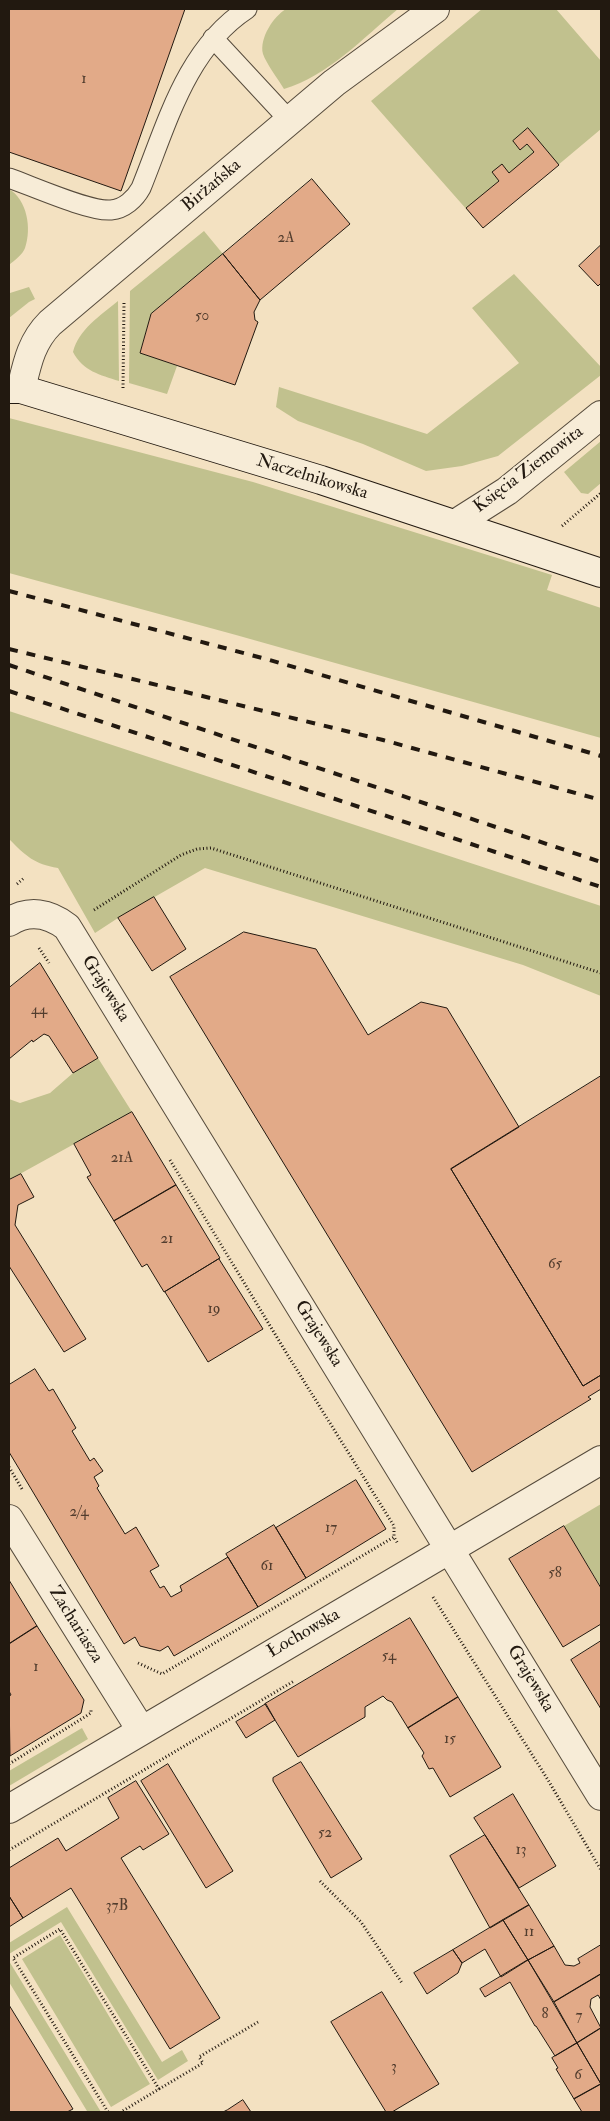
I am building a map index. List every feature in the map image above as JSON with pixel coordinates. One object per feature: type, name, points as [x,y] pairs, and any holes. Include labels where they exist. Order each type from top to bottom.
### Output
[{"type":"street","name":"Birżańska","points":[[13,386],[32,346],[50,323],[334,83],[435,9]]},
{"type":"street","name":"Naczelnikowska","points":[[13,386],[455,524],[601,573]]},
{"type":"street","name":"Księcia Ziemowita","points":[[455,524],[507,491],[601,415]]},
{"type":"street","name":"Grajewska","points":[[9,922],[28,914],[39,914],[50,916],[67,927],[601,1796]]},
{"type":"street","name":"Łochowska","points":[[9,1809],[140,1730],[601,1460]]},
{"type":"street","name":"Zachariasza","points":[[9,1519],[140,1730]]},
{"type":"lane","points":[[9,178],[96,209],[114,210],[126,204],[138,194],[141,188],[195,62],[225,25],[247,9]]},
{"type":"lane","points":[[213,38],[290,120]]},
{"type":"path","points":[[124,298],[124,389]]},
{"type":"path","points":[[562,526],[601,493]]},
{"type":"path","points":[[67,927],[181,855],[197,849],[211,848],[601,973]]},
{"type":"path","points":[[37,945],[53,970]]},
{"type":"path","points":[[167,1156],[394,1526],[394,1537]]},
{"type":"path","points":[[432,1598],[548,1780],[601,1870]]},
{"type":"path","points":[[9,1764],[91,1714],[92,1706]]},
{"type":"path","points":[[320,1881],[362,1922],[402,1983]]},
{"type":"path","points":[[108,2112],[12,1958],[60,1929],[159,2089]]},
{"type":"path","points":[[121,2112],[202,2063],[199,2057],[258,2022]]},
{"type":"green space","points":[[286,9],[398,9],[330,66],[300,83],[284,89],[267,62],[262,48],[268,28],[281,12]]},
{"type":"green space","points":[[482,9],[556,9],[601,61],[601,129],[483,228],[371,101]]},
{"type":"green space","points":[[9,189],[24,207],[28,232],[24,250],[9,265]]},
{"type":"green space","points":[[204,231],[223,254],[151,314],[140,352],[177,366],[167,394],[129,383],[130,291]]},
{"type":"green space","points":[[514,274],[601,367],[601,375],[498,456],[462,466],[426,471],[363,444],[298,421],[276,407],[279,387],[427,434],[519,363],[472,308]]},
{"type":"green space","points":[[29,287],[35,299],[9,318],[9,290],[10,293]]},
{"type":"green space","points":[[118,301],[119,381],[87,368],[73,352],[80,336],[85,330]]},
{"type":"green space","points":[[9,418],[253,482],[552,575],[547,590],[601,608],[601,738],[9,573]]},
{"type":"green space","points":[[601,441],[601,483],[588,494],[581,493],[564,472]]},
{"type":"green space","points":[[9,711],[601,906],[601,996],[523,965],[205,868],[95,933],[58,868],[36,862],[9,839]]},
{"type":"green space","points":[[98,1058],[132,1112],[9,1180],[9,1099],[20,1103],[50,1093],[73,1073]]},
{"type":"green space","points":[[601,1504],[601,1587],[564,1526]]},
{"type":"green space","points":[[82,1728],[88,1739],[9,1786],[9,1771]]},
{"type":"green space","points":[[67,1907],[162,2062],[182,2050],[188,2061],[158,2080],[61,1922],[9,1954],[9,1943]]},
{"type":"green space","points":[[60,1935],[150,2084],[111,2107],[22,1959]]},
{"type":"green space","points":[[9,1961],[101,2112],[86,2112],[9,1982]]},
{"type":"building","points":[[9,9],[185,9],[121,191],[9,152]]},
{"type":"building","points":[[528,128],[559,165],[483,228],[466,208],[499,181],[492,172],[502,164],[509,173],[534,152],[527,144],[520,150],[513,141]]},
{"type":"building","points":[[312,179],[350,224],[260,300],[223,254]]},
{"type":"building","points":[[601,245],[601,283],[598,286],[579,266]]},
{"type":"building","points":[[223,254],[260,300],[254,312],[255,320],[258,322],[235,385],[140,353],[151,314]]},
{"type":"building","points":[[154,897],[186,949],[152,971],[118,918]]},
{"type":"building","points":[[244,932],[316,949],[368,1035],[421,1002],[447,1008],[519,1127],[451,1169],[583,1386],[601,1375],[601,1389],[588,1397],[591,1399],[472,1472],[170,977]]},
{"type":"building","points":[[40,963],[98,1058],[73,1073],[49,1036],[44,1034],[33,1042],[32,1040],[9,1059],[9,988]]},
{"type":"building","points":[[601,1076],[601,1375],[583,1386],[451,1169]]},
{"type":"building","points":[[132,1112],[176,1185],[114,1221],[87,1177],[91,1175],[74,1144]]},
{"type":"building","points":[[21,1174],[34,1197],[18,1205],[15,1225],[86,1339],[64,1352],[9,1266],[9,1180]]},
{"type":"building","points":[[176,1185],[220,1258],[164,1292],[147,1264],[142,1267],[114,1221]]},
{"type":"building","points":[[219,1259],[263,1329],[208,1362],[165,1292]]},
{"type":"building","points":[[35,1369],[49,1391],[53,1389],[76,1428],[72,1431],[90,1461],[94,1458],[103,1471],[94,1477],[99,1486],[97,1488],[125,1534],[136,1527],[159,1566],[150,1571],[160,1588],[164,1586],[171,1597],[182,1591],[180,1586],[228,1557],[258,1607],[174,1656],[168,1646],[160,1651],[140,1646],[135,1637],[124,1644],[9,1452],[9,1385]]},
{"type":"building","points":[[356,1480],[386,1529],[306,1578],[276,1528]]},
{"type":"building","points":[[274,1525],[306,1578],[258,1607],[226,1554]]},
{"type":"building","points":[[564,1526],[601,1588],[601,1624],[563,1647],[509,1559]]},
{"type":"building","points":[[9,1580],[37,1626],[9,1644]]},
{"type":"building","points":[[410,1618],[458,1697],[408,1728],[392,1702],[383,1696],[365,1707],[365,1717],[298,1757],[265,1704]]},
{"type":"building","points":[[37,1626],[84,1700],[81,1713],[10,1756],[9,1696],[11,1695],[9,1691],[9,1644]]},
{"type":"building","points":[[601,1641],[601,1709],[571,1660]]},
{"type":"building","points":[[458,1697],[501,1767],[450,1797],[433,1768],[429,1769],[422,1756],[424,1753],[408,1728]]},
{"type":"building","points":[[266,1704],[275,1720],[246,1738],[236,1722]]},
{"type":"building","points":[[301,1762],[362,1859],[331,1878],[273,1781],[273,1778]]},
{"type":"building","points":[[168,1764],[233,1871],[206,1888],[141,1781]]},
{"type":"building","points":[[136,1781],[169,1834],[143,1850],[140,1846],[121,1858],[220,2018],[170,2049],[71,1888],[23,1918],[9,1896],[9,1868],[58,1838],[66,1851],[119,1818],[108,1798]]},
{"type":"building","points":[[513,1794],[556,1866],[519,1888],[474,1818]]},
{"type":"building","points":[[485,1835],[529,1905],[490,1928],[450,1856]]},
{"type":"building","points":[[9,1896],[23,1918],[9,1927]]},
{"type":"building","points":[[529,1905],[554,1946],[528,1960],[503,1920]]},
{"type":"building","points":[[503,1920],[528,1960],[501,1977],[485,1949],[462,1963],[453,1950]]},
{"type":"building","points":[[601,1945],[601,1974],[554,2002],[528,1960],[554,1946],[565,1965],[574,1966],[580,1963],[578,1959]]},
{"type":"building","points":[[453,1950],[462,1963],[458,1973],[427,1994],[414,1973]]},
{"type":"building","points":[[528,1960],[577,2043],[555,2056],[535,2026],[510,1982],[485,1997],[480,1989]]},
{"type":"building","points":[[601,1974],[601,2000],[598,1995],[591,1999],[590,2007],[601,2028],[577,2043],[554,2002]]},
{"type":"building","points":[[382,1992],[439,2084],[392,2112],[386,2112],[331,2022]]},
{"type":"building","points":[[9,2005],[73,2109],[67,2112],[9,2112]]},
{"type":"building","points":[[601,2028],[601,2084],[577,2043]]},
{"type":"building","points":[[577,2043],[601,2084],[574,2099],[556,2069],[558,2068],[552,2058]]},
{"type":"building","points":[[601,2084],[601,2112],[582,2112],[574,2099]]},
{"type":"building","points":[[243,2100],[251,2112],[223,2112],[227,2110]]},
{"type":"railway","points":[[9,591],[266,659],[601,756]]},
{"type":"railway","points":[[9,649],[383,740],[601,800]]},
{"type":"railway","points":[[9,665],[601,862]]},
{"type":"railway","points":[[9,691],[601,887]]}]
